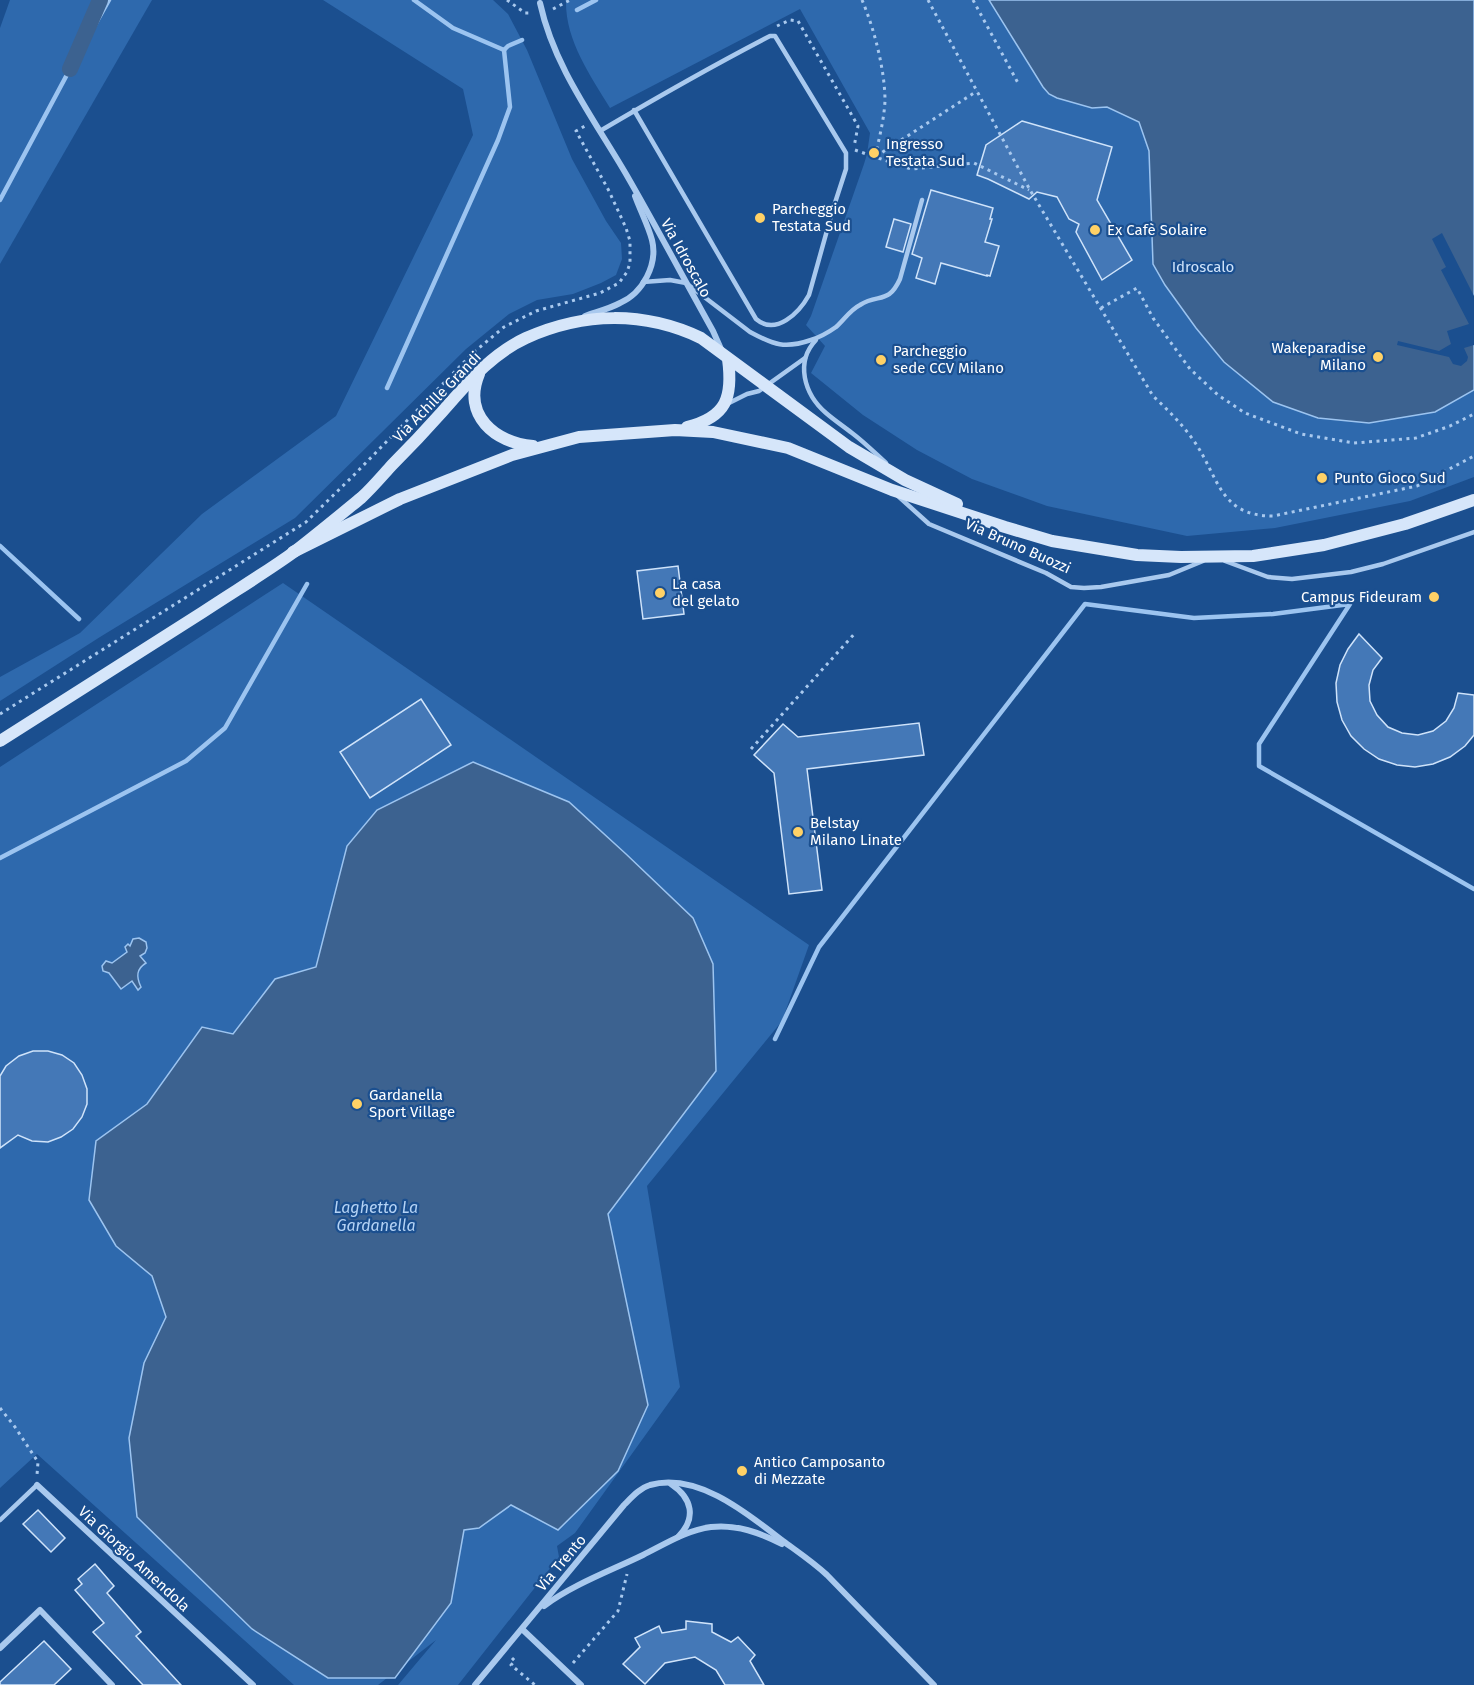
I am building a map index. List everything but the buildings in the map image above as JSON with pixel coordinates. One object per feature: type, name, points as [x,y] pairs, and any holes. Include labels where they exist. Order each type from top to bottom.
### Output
[{"type":"main road","name":"Via Achille Grandi","points":[[0,741],[293,552],[362,496],[481,370],[508,348],[524,339],[554,327],[601,318],[635,318],[671,326],[701,338],[725,357]]},
{"type":"main road","name":"Via Bruno Buozzi","points":[[725,357],[849,447],[905,480],[1005,526]]},
{"type":"main road","points":[[675,430],[702,423],[724,406],[730,383],[725,357]]},
{"type":"main road","points":[[481,370],[477,380],[476,401],[478,414],[485,424],[492,432],[515,443],[538,447]]},
{"type":"main road","name":"Via Achille Grandi","points":[[293,552],[400,499],[497,459],[579,437],[675,430]]},
{"type":"main road","name":"Via Bruno Buozzi","points":[[675,430],[713,432],[788,448],[892,490],[1052,541],[1137,555],[1253,556],[1324,544],[1405,524],[1474,500]]},
{"type":"street","name":"Via Idroscalo","points":[[539,1],[545,26],[559,61],[626,173],[725,357]]},
{"type":"street","name":"Via Idroscalo","points":[[554,327],[622,303],[634,293],[649,272],[653,245],[626,173]]},
{"type":"street","points":[[669,1483],[683,1494],[690,1512],[686,1526],[675,1539]]},
{"type":"street","name":"Via Trento","points":[[536,1611],[624,1504],[643,1488],[669,1483],[704,1490],[731,1504],[796,1551],[827,1575],[934,1685]]},
{"type":"street","name":"Via Giorgio Amendola","points":[[38,1485],[253,1685]]},
{"type":"street","name":"Via Trento","points":[[536,1611],[569,1590],[700,1529],[726,1527],[752,1531],[796,1551]]},
{"type":"street","points":[[0,1648],[40,1610],[112,1685]]},
{"type":"street","points":[[475,1685],[536,1611]]},
{"type":"street","points":[[522,1629],[581,1685]]},
{"type":"lane","points":[[600,131],[634,110],[770,36],[775,36],[846,153],[846,169],[809,295],[803,305],[788,320],[765,325],[756,319],[634,110]]},
{"type":"lane","points":[[643,282],[670,280],[686,283],[760,338],[779,345],[796,345],[818,338],[834,328],[858,306],[887,296],[895,290],[921,200]]},
{"type":"lane","points":[[818,338],[808,350],[803,372],[811,395],[819,406],[905,480]]},
{"type":"lane","points":[[724,406],[737,398],[766,387],[805,357]]},
{"type":"lane","name":"Via Bruno Buozzi","points":[[892,490],[929,524],[1046,573],[1071,587],[1084,588],[1169,575],[1214,556],[1268,577],[1292,579],[1352,572],[1383,564],[1474,532]]},
{"type":"lane","points":[[0,1520],[38,1485]]},
{"type":"path","points":[[507,0],[525,12],[542,14]]},
{"type":"path","points":[[566,3],[570,0]]},
{"type":"path","points":[[862,0],[880,58],[885,100],[875,157]]},
{"type":"path","points":[[928,0],[1030,190],[1100,308],[1153,396],[1178,420],[1195,443],[1224,496],[1239,508],[1250,513],[1273,516],[1417,486],[1474,456]]},
{"type":"path","points":[[973,0],[1018,83]]},
{"type":"path","points":[[769,31],[790,20],[798,21],[858,126],[853,149],[910,169],[974,163],[1030,190]]},
{"type":"path","points":[[875,157],[977,91]]},
{"type":"path","points":[[0,714],[302,525],[473,353],[504,327],[536,310],[600,293],[619,283],[630,263],[630,241],[609,190],[576,131],[594,122]]},
{"type":"path","points":[[1100,308],[1137,288],[1153,318],[1190,369],[1218,395],[1245,412],[1301,434],[1354,443],[1416,438],[1450,426],[1474,414]]},
{"type":"path","points":[[751,749],[856,632]]},
{"type":"path","points":[[0,1408],[38,1462],[38,1485]]},
{"type":"path","points":[[566,1671],[618,1611],[630,1561]]},
{"type":"path","points":[[503,1651],[515,1661],[511,1665],[535,1685]]},
{"type":"green space","points":[[10,0],[152,0],[0,264],[0,28]]},
{"type":"green space","points":[[323,0],[493,0],[508,14],[527,50],[572,159],[606,221],[621,243],[622,259],[616,275],[573,294],[537,300],[509,314],[466,349],[295,518],[0,701],[0,677],[80,633],[202,514],[336,416],[473,135],[463,89]]},
{"type":"green space","name":"Idroscalo","points":[[566,0],[1474,0],[1474,477],[1410,501],[1275,528],[1187,536],[1047,506],[972,479],[917,450],[863,415],[811,373],[825,346],[806,325],[864,164],[870,133],[800,9],[610,108],[574,43]]},
{"type":"green space","name":"Gardanella Sport Village","points":[[283,583],[809,945],[782,1021],[647,1186],[680,1387],[575,1533],[557,1546],[559,1557],[458,1685],[398,1685],[436,1640],[378,1685],[294,1685],[37,1454],[0,1488],[0,767]]},
{"type":"water","name":"Idroscalo","points":[[989,0],[1474,0],[1474,390],[1435,412],[1369,423],[1318,418],[1273,402],[1224,362],[1196,328],[1153,264],[1149,151],[1139,122],[1107,107],[1092,108],[1049,94]]},
{"type":"water","name":"Laghetto La Gardanella","points":[[473,762],[569,802],[693,918],[713,964],[716,1071],[608,1214],[648,1405],[618,1471],[558,1530],[511,1505],[479,1528],[464,1530],[451,1603],[395,1678],[328,1678],[252,1629],[137,1517],[129,1438],[144,1363],[166,1317],[152,1276],[116,1246],[89,1200],[96,1141],[147,1104],[202,1027],[233,1034],[275,979],[316,967],[347,846],[377,810]]},
{"type":"water","points":[[139,938],[146,942],[147,948],[140,956],[146,963],[140,968],[138,974],[141,987],[138,990],[132,981],[121,989],[109,973],[103,971],[102,966],[106,961],[112,963],[127,952],[125,947],[128,944],[130,946],[133,939]]},
{"type":"pier","points":[[1442,233],[1474,296],[1474,345],[1464,348],[1468,357],[1461,366],[1453,364],[1449,357],[1397,345],[1398,341],[1439,351],[1451,344],[1447,331],[1469,324],[1441,270],[1446,267],[1432,239]]},
{"type":"waterway","points":[[70,69],[100,0]]},
{"type":"waterway","points":[[0,200],[109,0]]},
{"type":"waterway","points":[[414,0],[453,28],[504,50]]},
{"type":"waterway","points":[[577,10],[596,0]]},
{"type":"waterway","points":[[504,50],[522,40]]},
{"type":"waterway","points":[[387,388],[498,140],[510,107],[504,50]]},
{"type":"waterway","points":[[0,546],[79,619]]},
{"type":"waterway","points":[[0,858],[186,761],[225,728],[307,584]]},
{"type":"waterway","points":[[775,1039],[819,947],[1085,604],[1194,618],[1273,614],[1350,604],[1259,744],[1259,766],[1474,889]]},
{"type":"place","name":"Ingresso Testata Sud","points":[[874,153]]},
{"type":"place","name":"Parcheggio Testata Sud","points":[[760,218]]},
{"type":"place","name":"Ex Cafè Solaire","points":[[1095,230]]},
{"type":"place","name":"Wakeparadise Milano","points":[[1378,357]]},
{"type":"place","name":"Parcheggio sede CCV Milano","points":[[881,360]]},
{"type":"place","name":"Punto Gioco Sud","points":[[1322,478]]},
{"type":"place","name":"La casa del gelato","points":[[660,593]]},
{"type":"place","name":"Campus Fideuram","points":[[1434,597]]},
{"type":"place","name":"Belstay Milano Linate","points":[[798,832]]},
{"type":"place","name":"Gardanella Sport Village","points":[[357,1104]]},
{"type":"place","name":"Antico Camposanto di Mezzate","points":[[742,1471]]}]
